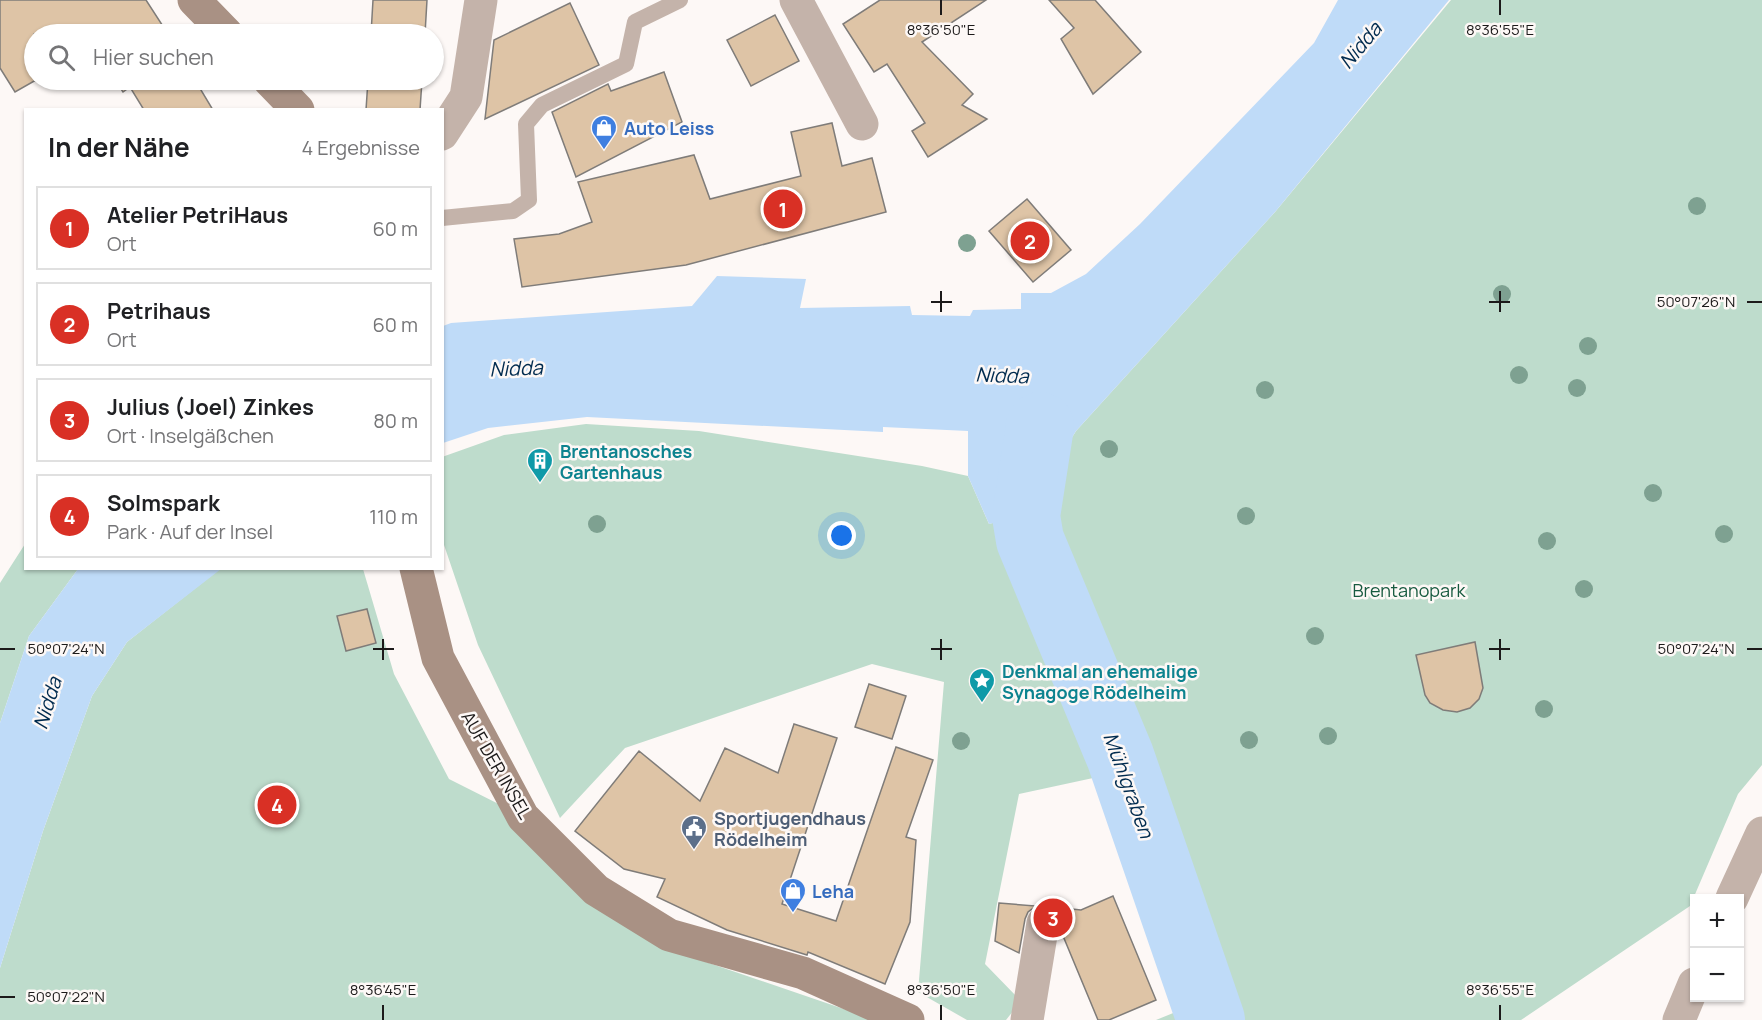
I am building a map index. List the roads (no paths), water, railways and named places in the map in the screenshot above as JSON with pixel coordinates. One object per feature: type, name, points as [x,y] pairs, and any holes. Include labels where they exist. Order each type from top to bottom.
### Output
[{"type":"main road","points":[[194,0],[217,24]]},
{"type":"main road","points":[[279,90],[296,108]]},
{"type":"main road","name":"AUF DER INSEL","points":[[416,570],[438,658],[523,817],[596,890],[669,935],[803,973],[908,1020]]},
{"type":"street","points":[[801,2],[862,124]]},
{"type":"street","points":[[444,131],[466,97],[487,3]]},
{"type":"street","points":[[1734,894],[1762,832]]},
{"type":"street","points":[[1027,1020],[1043,923]]},
{"type":"street","points":[[1679,1020],[1690,995]]},
{"type":"lane","points":[[444,218],[513,211],[529,200],[526,124],[542,105],[626,64],[635,22],[680,0]]},
{"type":"water","name":"Nidda","points":[[1338,0],[1449,0],[1275,212],[1076,431],[1053,468],[1047,507],[1026,516],[989,524],[968,476],[968,431],[883,427],[883,432],[587,417],[488,428],[444,443],[444,326],[451,323],[692,306],[717,276],[806,279],[800,308],[910,306],[912,315],[970,316],[973,310],[1021,309],[1021,293],[1051,293],[1086,274],[1140,224],[1314,43]]},
{"type":"water","name":"Nidda","points":[[77,570],[220,570],[127,642],[92,696],[43,831],[0,968],[0,723],[29,636]]},
{"type":"waterway","name":"Mühlgraben","points":[[1040,426],[1026,516],[1030,540],[1120,756],[1211,1020]]},
{"type":"place","name":"Auto Leiss","points":[[604,151]]},
{"type":"place","name":"Atelier PetriHaus","points":[[783,209]]},
{"type":"place","name":"Petrihaus","points":[[1030,241]]},
{"type":"place","name":"Brentanosches Gartenhaus","points":[[540,484]]},
{"type":"place","name":"Denkmal an ehemalige Synagoge Rödelheim","points":[[982,704]]},
{"type":"place","name":"Solmspark","points":[[277,805]]},
{"type":"place","name":"Sportjugendhaus Rödelheim","points":[[694,851]]},
{"type":"place","name":"Leha","points":[[793,914]]},
{"type":"place","name":"Julius (Joel) Zinkes","points":[[1053,918]]},
{"type":"park label","name":"Brentanopark","points":[[1409,590]]}]
